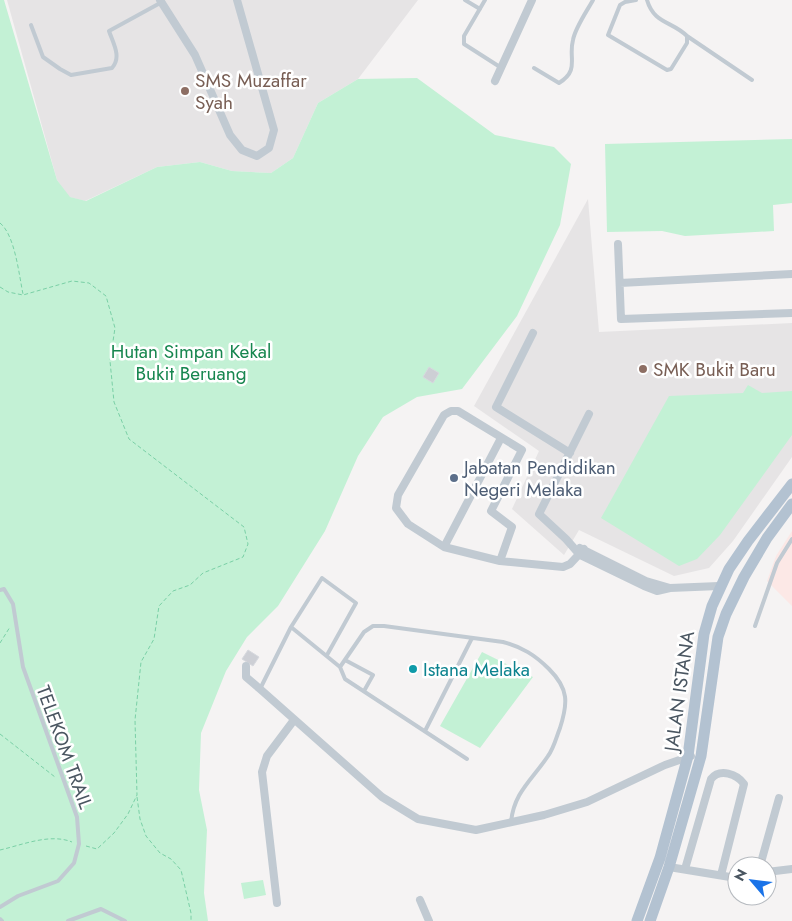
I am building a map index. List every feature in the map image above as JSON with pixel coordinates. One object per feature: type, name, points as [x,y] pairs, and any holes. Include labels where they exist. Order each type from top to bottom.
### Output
[{"type":"main road","name":"JALAN ISTANA","points":[[650,921],[669,866],[701,756],[718,637],[726,614],[744,577],[767,538],[787,517],[787,500],[792,484]]},
{"type":"main road","name":"JALAN ISTANA","points":[[637,921],[660,858],[688,756],[704,634],[719,586],[748,541],[787,500]]},
{"type":"main road","points":[[719,586],[726,586],[732,582],[746,559],[767,538]]},
{"type":"main road","points":[[715,659],[714,636],[724,592],[719,586]]},
{"type":"street","points":[[161,1],[195,55],[230,135],[242,150],[257,156],[269,148],[274,130],[237,0]]},
{"type":"street","points":[[494,81],[532,0]]},
{"type":"street","points":[[618,244],[621,319],[792,313]]},
{"type":"street","points":[[620,282],[792,274]]},
{"type":"street","points":[[533,333],[496,407],[570,453]]},
{"type":"street","points":[[500,561],[512,527],[491,511],[522,450],[458,411],[451,410],[444,414],[398,495],[396,508],[408,524],[444,547],[500,561],[563,567],[570,564],[582,552]]},
{"type":"street","points":[[589,414],[539,514],[582,552],[646,581],[670,588],[719,586]]},
{"type":"street","points":[[444,547],[501,438]]},
{"type":"street","points":[[246,666],[246,677],[294,720],[382,797],[418,819],[476,830],[544,815],[587,802],[688,756],[701,756]]},
{"type":"street","points":[[277,903],[262,772],[266,756],[294,720]]},
{"type":"street","points":[[685,869],[711,779],[716,774],[730,774],[744,784],[721,875]]},
{"type":"street","points":[[763,856],[779,798]]},
{"type":"street","points":[[669,866],[727,875]]},
{"type":"street","points":[[777,871],[792,870]]},
{"type":"street","points":[[420,900],[430,921]]},
{"type":"lane","points":[[465,0],[480,9]]},
{"type":"lane","points":[[486,0],[464,36],[464,44],[501,68]]},
{"type":"lane","points":[[534,68],[559,82],[568,75],[573,63],[573,39],[593,0]]},
{"type":"lane","points":[[636,0],[625,2],[620,6],[608,35],[667,70],[671,69],[687,43],[687,36]]},
{"type":"lane","points":[[647,0],[654,15],[682,31],[752,80]]},
{"type":"lane","points":[[31,25],[44,57],[60,69],[71,74],[112,68],[117,63],[118,57],[109,31],[161,1]]},
{"type":"lane","points":[[755,626],[777,563],[792,539]]},
{"type":"lane","points":[[260,689],[291,627],[322,578],[356,603],[327,655]]},
{"type":"lane","name":"TELEKOM TRAIL","points":[[0,590],[4,589],[13,604],[23,667],[77,817],[79,844],[74,863],[58,881],[18,896],[0,907]]},
{"type":"lane","points":[[340,667],[364,632],[373,626],[503,642],[515,645],[537,657],[561,682],[565,692],[566,703],[554,746],[520,792],[515,802],[511,822]]},
{"type":"lane","points":[[291,627],[340,667],[345,678],[467,759]]},
{"type":"lane","points":[[425,731],[472,638]]},
{"type":"lane","points":[[344,660],[373,675],[364,691]]},
{"type":"lane","points":[[68,921],[101,909],[125,921]]},
{"type":"path","points":[[0,223],[4,227],[13,246],[23,295]]},
{"type":"path","points":[[0,287],[8,292],[23,295],[72,281],[89,283],[106,296],[115,328],[110,362],[114,402],[129,439],[244,527],[248,544],[243,557],[203,573],[190,585],[173,591],[159,606],[154,639],[141,662],[135,720],[137,795],[140,818],[146,836],[160,853],[181,870],[191,913],[191,921]]},
{"type":"path","points":[[0,643],[15,621]]},
{"type":"path","points":[[0,734],[64,784]]},
{"type":"path","points":[[0,850],[52,838],[64,838],[97,849],[114,833],[128,814],[137,795]]},
{"type":"shaded area","name":"SMS Muzaffar Syah","points":[[7,0],[418,0],[358,79],[318,103],[293,158],[271,173],[232,171],[200,162],[157,167],[85,201],[69,197],[57,180]]},
{"type":"shaded area","name":"SMK Bukit Baru","points":[[588,199],[599,332],[792,323],[792,457],[733,541],[709,568],[674,576],[579,530],[564,555],[512,509],[539,451],[474,406]]},
{"type":"shaded area","points":[[792,531],[792,606],[767,581],[776,556]]},
{"type":"green space","name":"Hutan Simpan Kekal Bukit Beruang","points":[[0,0],[4,0],[57,180],[70,197],[86,201],[157,167],[200,162],[232,171],[271,173],[293,158],[318,103],[358,79],[417,78],[495,135],[554,147],[571,164],[560,225],[517,316],[462,389],[417,397],[383,417],[358,456],[325,531],[278,606],[247,637],[226,671],[201,733],[199,790],[207,830],[204,893],[208,921],[0,921]]},
{"type":"green space","points":[[792,139],[792,203],[773,205],[774,231],[685,236],[662,231],[607,232],[605,144]]},
{"type":"green space","points":[[748,385],[762,393],[792,391],[792,435],[720,535],[697,559],[679,566],[601,518],[669,396],[743,393]]},
{"type":"green space","points":[[482,652],[533,677],[480,748],[440,726]]},
{"type":"green space","points":[[263,880],[266,895],[244,899],[241,883]]},
{"type":"building","points":[[429,367],[439,373],[433,383],[423,377]]},
{"type":"building","points":[[248,650],[259,657],[253,666],[242,659]]},
{"type":"place","name":"SMS Muzaffar Syah","points":[[185,91]]},
{"type":"place","name":"SMK Bukit Baru","points":[[643,369]]},
{"type":"place","name":"Jabatan Pendidikan Negeri Melaka","points":[[454,478]]},
{"type":"place","name":"Istana Melaka","points":[[413,669]]}]
